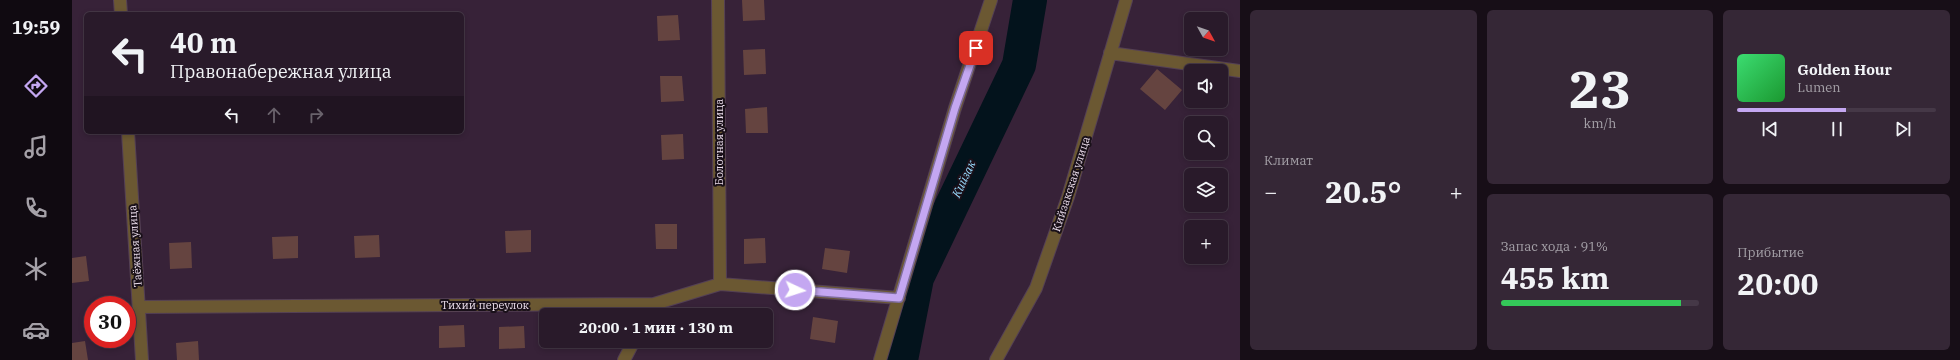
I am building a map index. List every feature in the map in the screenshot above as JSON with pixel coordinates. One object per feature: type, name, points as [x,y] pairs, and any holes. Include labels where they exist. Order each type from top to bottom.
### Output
[{"type":"street","points":[[120,0],[121,12]]},
{"type":"street","name":"Болотная улица","points":[[718,0],[720,284]]},
{"type":"street","points":[[880,360],[955,108],[991,0]]},
{"type":"street","name":"Кийзакская улица","points":[[996,360],[1036,288],[1068,197],[1126,0]]},
{"type":"street","points":[[1110,53],[1240,71]]},
{"type":"street","name":"Таёжная улица","points":[[128,134],[142,360]]},
{"type":"street","name":"Тихий переулок","points":[[657,308],[720,284],[899,298]]},
{"type":"street","name":"Тихий переулок","points":[[139,306],[539,309]]},
{"type":"street","points":[[624,360],[630,348]]},
{"type":"building","points":[[742,0],[764,0],[765,20],[743,21]]},
{"type":"building","points":[[678,15],[680,40],[658,41],[657,16]]},
{"type":"building","points":[[765,49],[766,74],[744,75],[743,50]]},
{"type":"building","points":[[1157,69],[1182,90],[1165,110],[1140,89]]},
{"type":"building","points":[[660,76],[682,76],[684,101],[661,102]]},
{"type":"building","points":[[767,107],[768,133],[746,133],[745,109]]},
{"type":"building","points":[[683,134],[684,159],[662,160],[661,135]]},
{"type":"building","points":[[655,224],[677,224],[677,249],[656,249]]},
{"type":"building","points":[[531,230],[531,252],[506,253],[505,231]]},
{"type":"building","points":[[379,235],[380,257],[355,258],[354,236]]},
{"type":"building","points":[[298,236],[298,258],[273,259],[272,237]]},
{"type":"building","points":[[765,238],[766,263],[744,264],[744,239]]},
{"type":"building","points":[[191,242],[192,268],[170,269],[169,243]]},
{"type":"building","points":[[825,248],[850,251],[847,273],[822,269]]},
{"type":"building","points":[[86,256],[89,281],[72,283],[72,258]]},
{"type":"building","points":[[813,317],[838,321],[835,343],[810,339]]},
{"type":"building","points":[[464,325],[465,347],[439,348],[439,326]]},
{"type":"building","points":[[524,326],[525,348],[499,349],[499,327]]},
{"type":"building","points":[[84,341],[84,348],[86,348],[88,360],[72,360],[72,343]]},
{"type":"building","points":[[198,341],[199,360],[177,360],[176,343]]},
{"type":"waterway","name":"Кийзак","points":[[901,360],[917,278],[1019,65],[1030,0]]},
{"type":"route","points":[[795,290],[899,298],[955,108],[976,48]]}]
